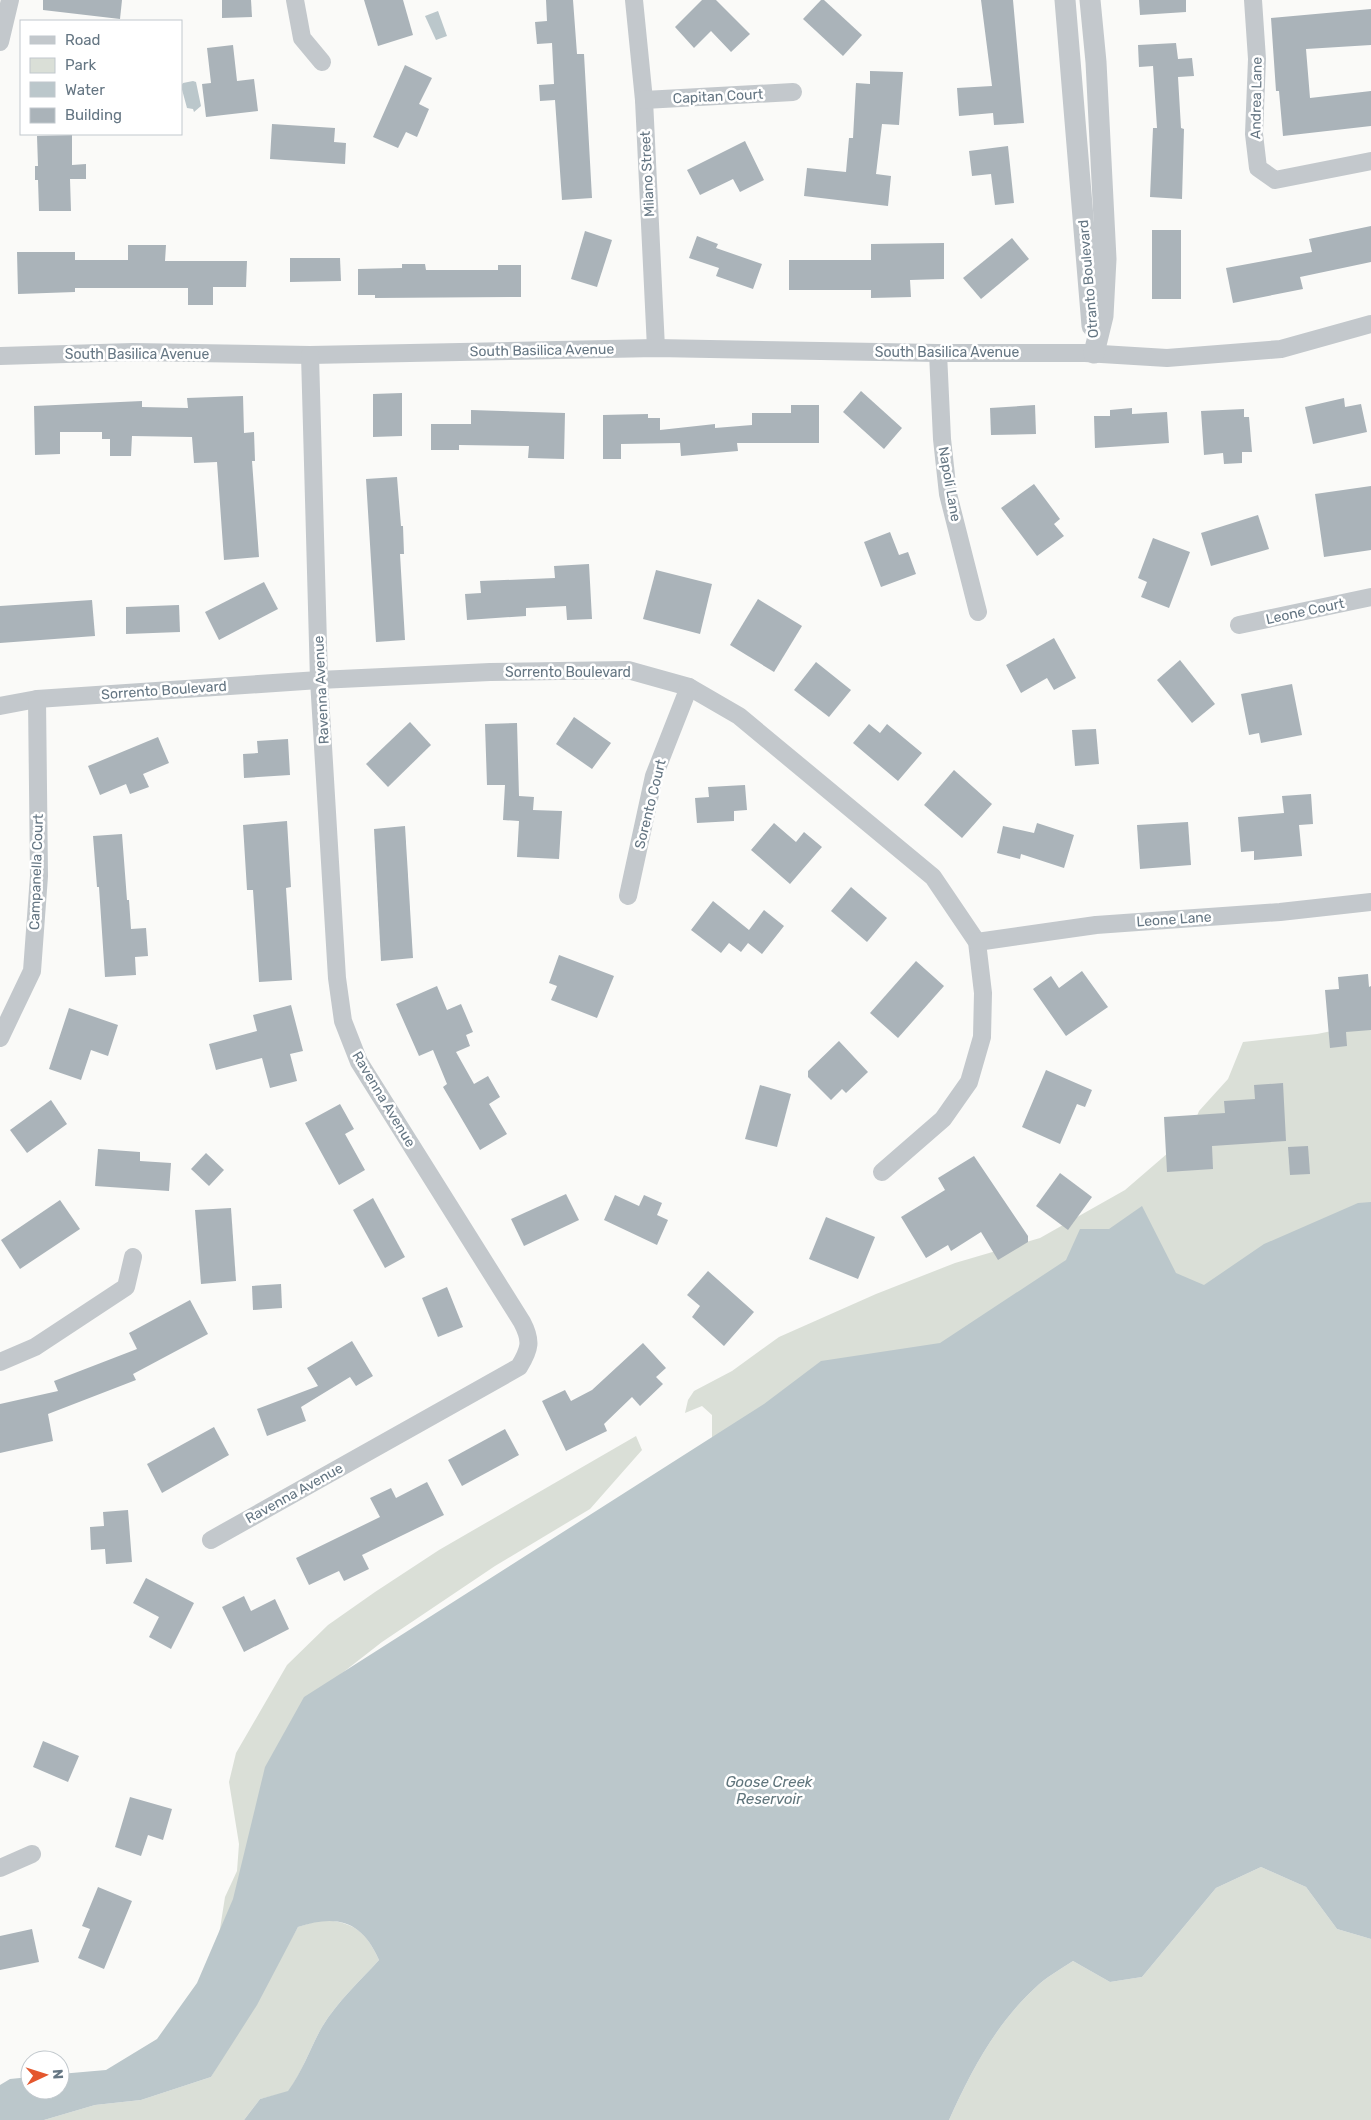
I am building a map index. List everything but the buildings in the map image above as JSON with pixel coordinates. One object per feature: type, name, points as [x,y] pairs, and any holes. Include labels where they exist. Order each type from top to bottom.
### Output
[{"type":"street","points":[[0,42],[10,0]]},
{"type":"street","points":[[295,0],[302,38],[322,62]]},
{"type":"street","name":"Milano Street","points":[[634,0],[644,100],[656,348]]},
{"type":"street","name":"Otranto Boulevard","points":[[1065,0],[1089,353]]},
{"type":"street","name":"Otranto Boulevard","points":[[1089,353],[1104,316],[1106,260],[1096,62],[1090,0]]},
{"type":"street","name":"Andrea Lane","points":[[1253,0],[1258,59],[1254,134],[1258,168],[1275,180],[1371,161]]},
{"type":"street","name":"Capitan Court","points":[[644,100],[793,92]]},
{"type":"street","name":"South Basilica Avenue","points":[[0,356],[133,352],[310,355],[656,348],[938,353],[1089,353],[1167,358],[1281,349],[1371,324]]},
{"type":"street","name":"Napoli Lane","points":[[938,353],[942,439],[948,494],[978,612]]},
{"type":"street","name":"Ravenna Avenue","points":[[212,1540],[519,1367],[528,1353],[529,1336],[526,1329],[359,1062],[343,1021],[337,978],[319,680],[310,355]]},
{"type":"street","name":"Leone Court","points":[[1239,624],[1371,597]]},
{"type":"street","name":"Sorrento Boulevard","points":[[0,706],[36,699],[319,680],[490,672],[628,670],[688,686],[739,716],[933,877],[977,942],[983,993],[982,1037],[969,1082],[943,1119],[882,1172]]},
{"type":"street","name":"Sorento Court","points":[[628,896],[654,776],[688,686]]},
{"type":"street","name":"Campanella Court","points":[[0,1038],[32,971],[39,876],[36,699]]},
{"type":"street","name":"Leone Lane","points":[[977,942],[1096,925],[1280,912],[1371,902]]},
{"type":"street","points":[[0,1362],[35,1347],[126,1287],[133,1257]]},
{"type":"street","points":[[0,1868],[32,1854]]},
{"type":"green space","points":[[1371,1023],[1371,1289],[712,1439],[712,1415],[702,1406],[685,1413],[688,1400],[694,1391],[732,1371],[779,1337],[876,1294],[955,1263],[1040,1238],[1125,1190],[1190,1134],[1199,1111],[1228,1079],[1243,1042],[1317,1034]]},
{"type":"green space","points":[[636,1436],[642,1450],[590,1509],[495,1566],[382,1642],[305,1702],[213,1973],[225,1897],[237,1871],[239,1844],[229,1782],[236,1753],[287,1665],[328,1625],[439,1550]]},
{"type":"green space","points":[[1261,1867],[1306,1887],[1337,1929],[1371,1939],[1371,2120],[949,2120],[966,2084],[996,2033],[1021,2002],[1044,1980],[1073,1961],[1110,1982],[1142,1977],[1216,1888]]},
{"type":"green space","points":[[320,1920],[350,1925],[369,1942],[379,1960],[328,2018],[317,2035],[288,2092],[260,2099],[244,2120],[44,2120],[95,2105],[141,2100],[211,2077],[298,1927]]},
{"type":"water","points":[[438,11],[447,36],[436,40],[425,16]]},
{"type":"water","points":[[196,82],[201,106],[194,112],[193,109],[187,108],[182,90],[183,83]]},
{"type":"water","name":"Goose Creek Reservoir","points":[[1371,1202],[1371,1939],[1337,1929],[1306,1887],[1261,1867],[1216,1888],[1142,1977],[1110,1982],[1073,1961],[1044,1980],[1021,2002],[996,2033],[966,2084],[949,2120],[244,2120],[260,2099],[288,2091],[328,2018],[379,1960],[365,1937],[356,1929],[336,1921],[325,1921],[298,1927],[257,2005],[211,2077],[141,2100],[95,2105],[44,2120],[0,2120],[0,2085],[10,2079],[20,2078],[20,2100],[70,2100],[70,2073],[106,2070],[157,2039],[197,1983],[233,1899],[265,1767],[304,1697],[764,1404],[821,1361],[940,1343],[1066,1260],[1080,1229],[1109,1229],[1142,1206],[1176,1273],[1204,1285],[1264,1244],[1358,1203]]}]
